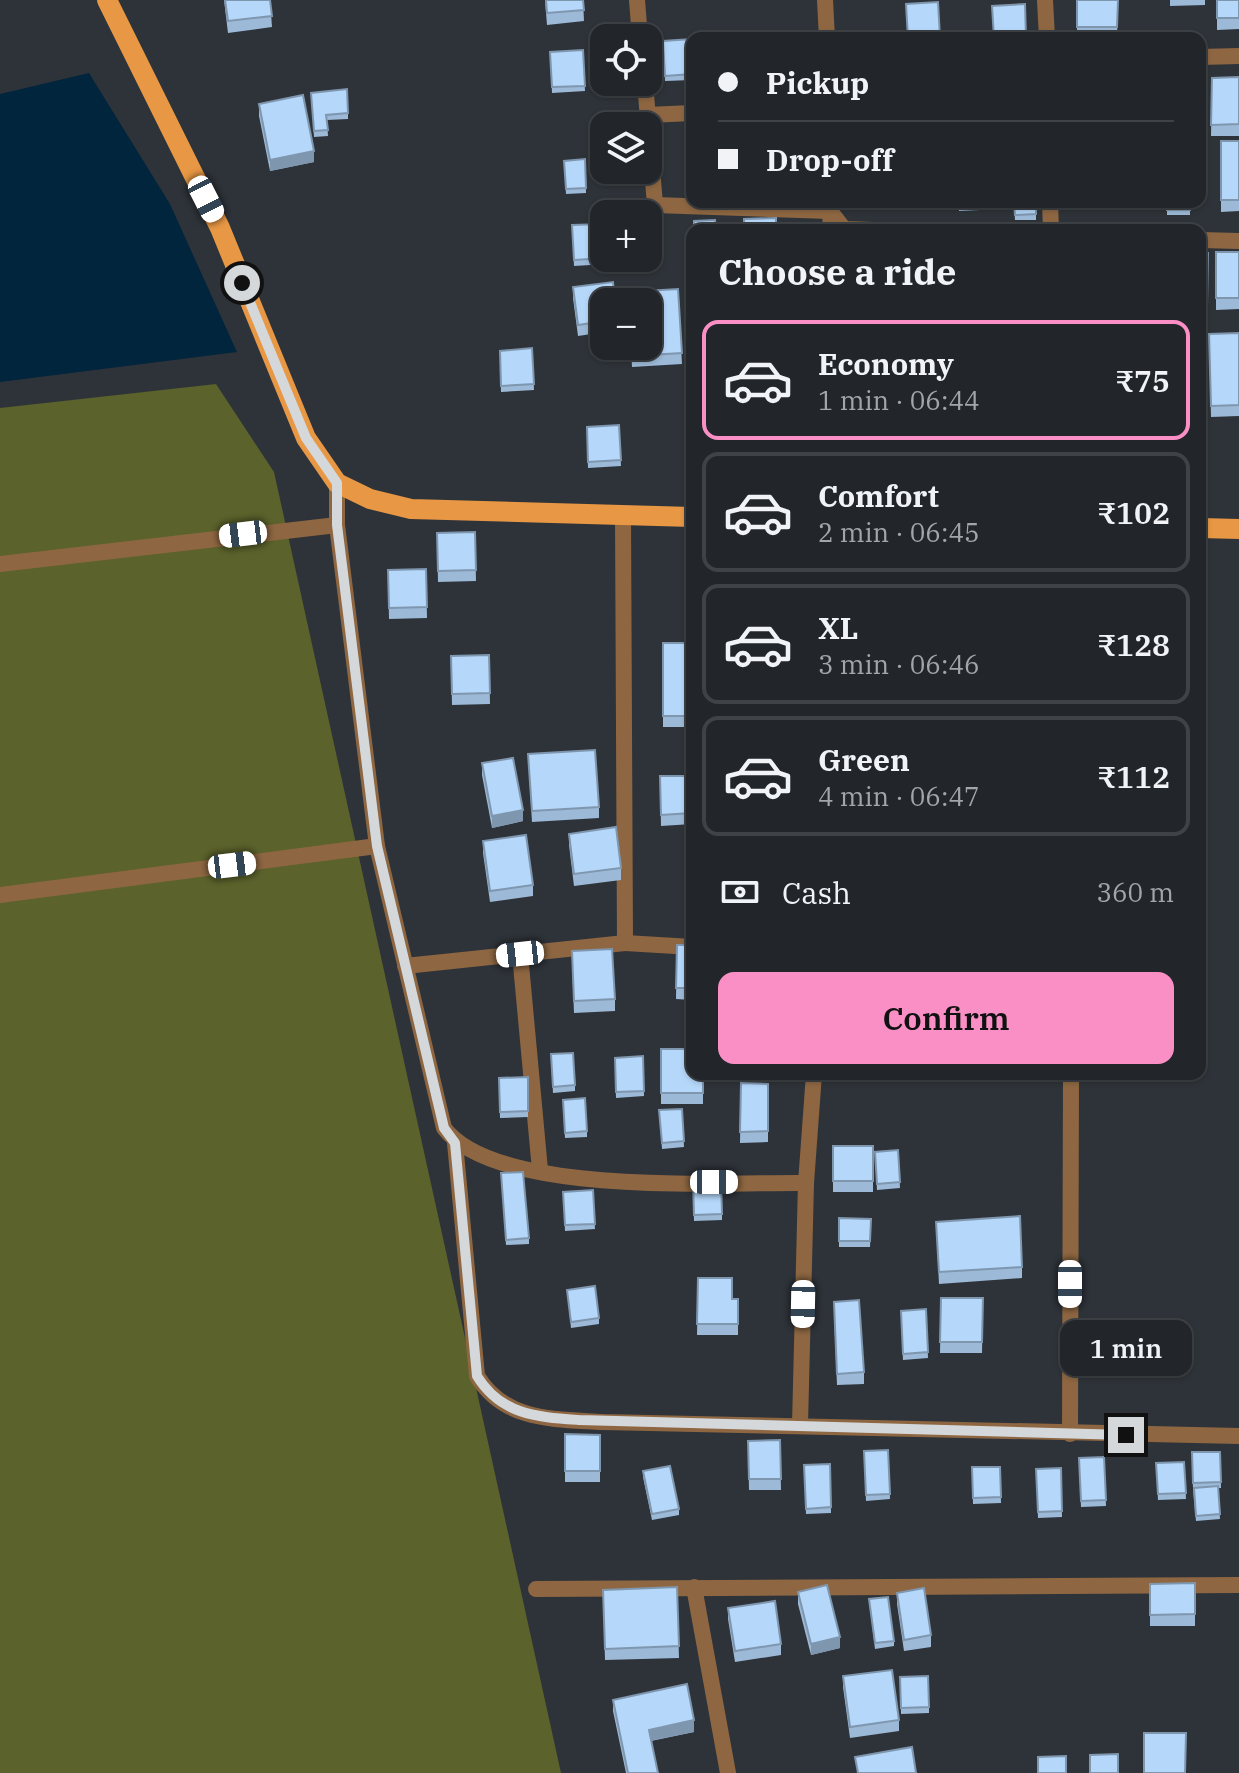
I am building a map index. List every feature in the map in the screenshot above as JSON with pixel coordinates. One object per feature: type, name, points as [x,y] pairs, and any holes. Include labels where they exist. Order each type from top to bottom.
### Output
[{"type":"main road","points":[[107,0],[220,228],[306,438],[337,483],[370,499],[411,509],[686,517]]},
{"type":"main road","points":[[1206,528],[1239,529]]},
{"type":"street","points":[[637,0],[639,24]]},
{"type":"street","points":[[825,0],[827,32]]},
{"type":"street","points":[[1045,0],[1047,32]]},
{"type":"street","points":[[1206,57],[1239,56]]},
{"type":"street","points":[[662,114],[686,113]]},
{"type":"street","points":[[653,184],[655,205],[686,205]]},
{"type":"street","points":[[1206,240],[1239,241]]},
{"type":"street","points":[[337,483],[337,525],[377,846],[444,1128],[455,1143],[483,1157],[591,1181],[806,1183]]},
{"type":"street","points":[[623,515],[625,943]]},
{"type":"street","points":[[0,564],[337,525]]},
{"type":"street","points":[[0,895],[377,846]]},
{"type":"street","points":[[405,966],[625,943],[686,947]]},
{"type":"street","points":[[520,954],[540,1170]]},
{"type":"street","points":[[800,1425],[806,1183],[814,1080]]},
{"type":"street","points":[[1070,1434],[1071,1080]]},
{"type":"street","points":[[455,1143],[477,1376],[487,1392],[505,1407],[530,1417],[603,1422],[1239,1436]]},
{"type":"street","points":[[536,1589],[1239,1585]]},
{"type":"street","points":[[694,1587],[728,1773]]},
{"type":"green space","points":[[216,384],[274,472],[561,1773],[0,1773],[0,408]]},
{"type":"water","points":[[89,73],[170,204],[237,352],[0,382],[0,94]]},
{"type":"building","points":[[225,0],[270,0],[272,16],[228,21]]},
{"type":"building","points":[[546,0],[583,0],[584,10],[547,13]]},
{"type":"building","points":[[1077,0],[1118,0],[1117,27],[1077,27]]},
{"type":"building","points":[[1217,0],[1239,0],[1239,18],[1217,18]]},
{"type":"building","points":[[938,2],[940,32],[908,32],[906,4]]},
{"type":"building","points":[[1025,4],[1026,32],[994,32],[992,6]]},
{"type":"building","points":[[686,39],[686,74],[665,76],[663,41]]},
{"type":"building","points":[[583,50],[585,86],[552,87],[550,52]]},
{"type":"building","points":[[1239,77],[1239,124],[1211,125],[1212,78]]},
{"type":"building","points":[[347,89],[348,113],[326,115],[328,130],[314,131],[311,93]]},
{"type":"building","points":[[303,95],[314,151],[270,160],[259,104]]},
{"type":"building","points":[[1221,141],[1239,141],[1239,200],[1221,200]]},
{"type":"building","points":[[585,159],[586,188],[566,189],[564,161]]},
{"type":"building","points":[[1014,208],[1036,208],[1036,214],[1015,215]]},
{"type":"building","points":[[1167,208],[1190,208],[1190,210]]},
{"type":"building","points":[[776,218],[776,224],[744,224],[744,219]]},
{"type":"building","points":[[715,220],[715,224],[694,224],[694,221]]},
{"type":"building","points":[[590,224],[590,259],[574,260],[572,225]]},
{"type":"building","points":[[1216,252],[1239,252],[1239,298],[1216,298]]},
{"type":"building","points":[[1206,253],[1208,253],[1207,306]]},
{"type":"building","points":[[613,282],[614,288],[590,288],[590,323],[578,325],[573,287]]},
{"type":"building","points":[[678,289],[682,353],[662,354],[662,290]]},
{"type":"building","points":[[1239,333],[1239,405],[1211,406],[1209,334]]},
{"type":"building","points":[[532,348],[534,384],[501,386],[500,351]]},
{"type":"building","points":[[619,425],[621,460],[588,462],[587,427]]},
{"type":"building","points":[[475,532],[476,570],[438,571],[437,533]]},
{"type":"building","points":[[426,569],[427,607],[389,608],[388,570]]},
{"type":"building","points":[[663,643],[686,643],[686,716],[663,716]]},
{"type":"building","points":[[489,655],[490,693],[452,694],[451,656]]},
{"type":"building","points":[[595,750],[599,807],[532,811],[528,754]]},
{"type":"building","points":[[513,758],[523,810],[492,816],[482,763]]},
{"type":"building","points":[[660,776],[686,776],[686,813],[661,815]]},
{"type":"building","points":[[616,827],[621,868],[574,874],[569,834]]},
{"type":"building","points":[[526,835],[533,885],[490,891],[483,841]]},
{"type":"building","points":[[677,945],[686,945],[686,988],[676,988]]},
{"type":"building","points":[[612,949],[615,999],[574,1001],[572,951]]},
{"type":"building","points":[[661,1049],[686,1049],[686,1080],[703,1080],[703,1093],[661,1093]]},
{"type":"building","points":[[573,1053],[575,1085],[553,1087],[551,1054]]},
{"type":"building","points":[[643,1056],[644,1091],[616,1092],[615,1058]]},
{"type":"building","points":[[528,1077],[528,1111],[500,1112],[499,1078]]},
{"type":"building","points":[[741,1083],[768,1084],[768,1131],[740,1132]]},
{"type":"building","points":[[585,1098],[587,1131],[565,1133],[563,1100]]},
{"type":"building","points":[[682,1109],[684,1141],[662,1143],[659,1110]]},
{"type":"building","points":[[833,1146],[873,1146],[873,1181],[833,1181]]},
{"type":"building","points":[[898,1150],[900,1182],[877,1184],[875,1152]]},
{"type":"building","points":[[523,1172],[529,1238],[506,1240],[501,1173]]},
{"type":"building","points":[[721,1180],[722,1214],[694,1215],[693,1181]]},
{"type":"building","points":[[593,1190],[595,1224],[565,1225],[563,1192]]},
{"type":"building","points":[[1020,1216],[1022,1267],[939,1272],[936,1222]]},
{"type":"building","points":[[839,1218],[871,1219],[870,1241],[839,1241]]},
{"type":"building","points":[[698,1278],[732,1278],[732,1299],[738,1299],[738,1324],[697,1324]]},
{"type":"building","points":[[595,1286],[599,1318],[571,1322],[567,1290]]},
{"type":"building","points":[[941,1298],[983,1298],[982,1342],[940,1342]]},
{"type":"building","points":[[859,1300],[864,1372],[837,1374],[834,1302]]},
{"type":"building","points":[[926,1309],[928,1352],[903,1354],[901,1311]]},
{"type":"building","points":[[565,1434],[600,1435],[600,1471],[565,1471]]},
{"type":"building","points":[[780,1440],[781,1479],[749,1479],[748,1441]]},
{"type":"building","points":[[888,1450],[890,1494],[866,1495],[864,1451]]},
{"type":"building","points":[[1192,1452],[1220,1452],[1221,1482],[1193,1483]]},
{"type":"building","points":[[1104,1457],[1106,1500],[1081,1501],[1079,1458]]},
{"type":"building","points":[[1184,1462],[1186,1493],[1158,1494],[1156,1463]]},
{"type":"building","points":[[830,1464],[831,1507],[806,1509],[804,1465]]},
{"type":"building","points":[[670,1466],[679,1509],[652,1514],[643,1471]]},
{"type":"building","points":[[972,1467],[1000,1467],[1001,1497],[973,1498]]},
{"type":"building","points":[[1061,1468],[1062,1511],[1038,1512],[1036,1469]]},
{"type":"building","points":[[1218,1486],[1220,1514],[1196,1516],[1194,1488]]},
{"type":"building","points":[[1195,1583],[1195,1614],[1150,1615],[1150,1584]]},
{"type":"building","points":[[827,1585],[840,1637],[811,1644],[798,1592]]},
{"type":"building","points":[[677,1587],[679,1646],[605,1649],[603,1590]]},
{"type":"building","points":[[924,1588],[931,1635],[904,1640],[897,1593]]},
{"type":"building","points":[[888,1597],[894,1641],[875,1643],[869,1599]]},
{"type":"building","points":[[775,1601],[781,1644],[735,1651],[728,1608]]},
{"type":"building","points":[[892,1670],[899,1720],[850,1727],[843,1676]]},
{"type":"building","points":[[928,1676],[929,1707],[901,1708],[900,1677]]},
{"type":"building","points":[[687,1684],[694,1720],[649,1730],[658,1773],[628,1773],[613,1700]]},
{"type":"building","points":[[1144,1733],[1186,1733],[1185,1773],[1144,1773]]},
{"type":"building","points":[[912,1747],[916,1773],[858,1773],[855,1757]]},
{"type":"building","points":[[1118,1754],[1118,1773],[1090,1773],[1090,1755]]},
{"type":"building","points":[[1066,1756],[1066,1773],[1038,1773],[1038,1757]]},
{"type":"route","points":[[242,283],[306,438],[337,483],[337,525],[377,846],[444,1128],[455,1143],[477,1376],[487,1392],[505,1407],[530,1417],[603,1422],[1126,1435]]}]
